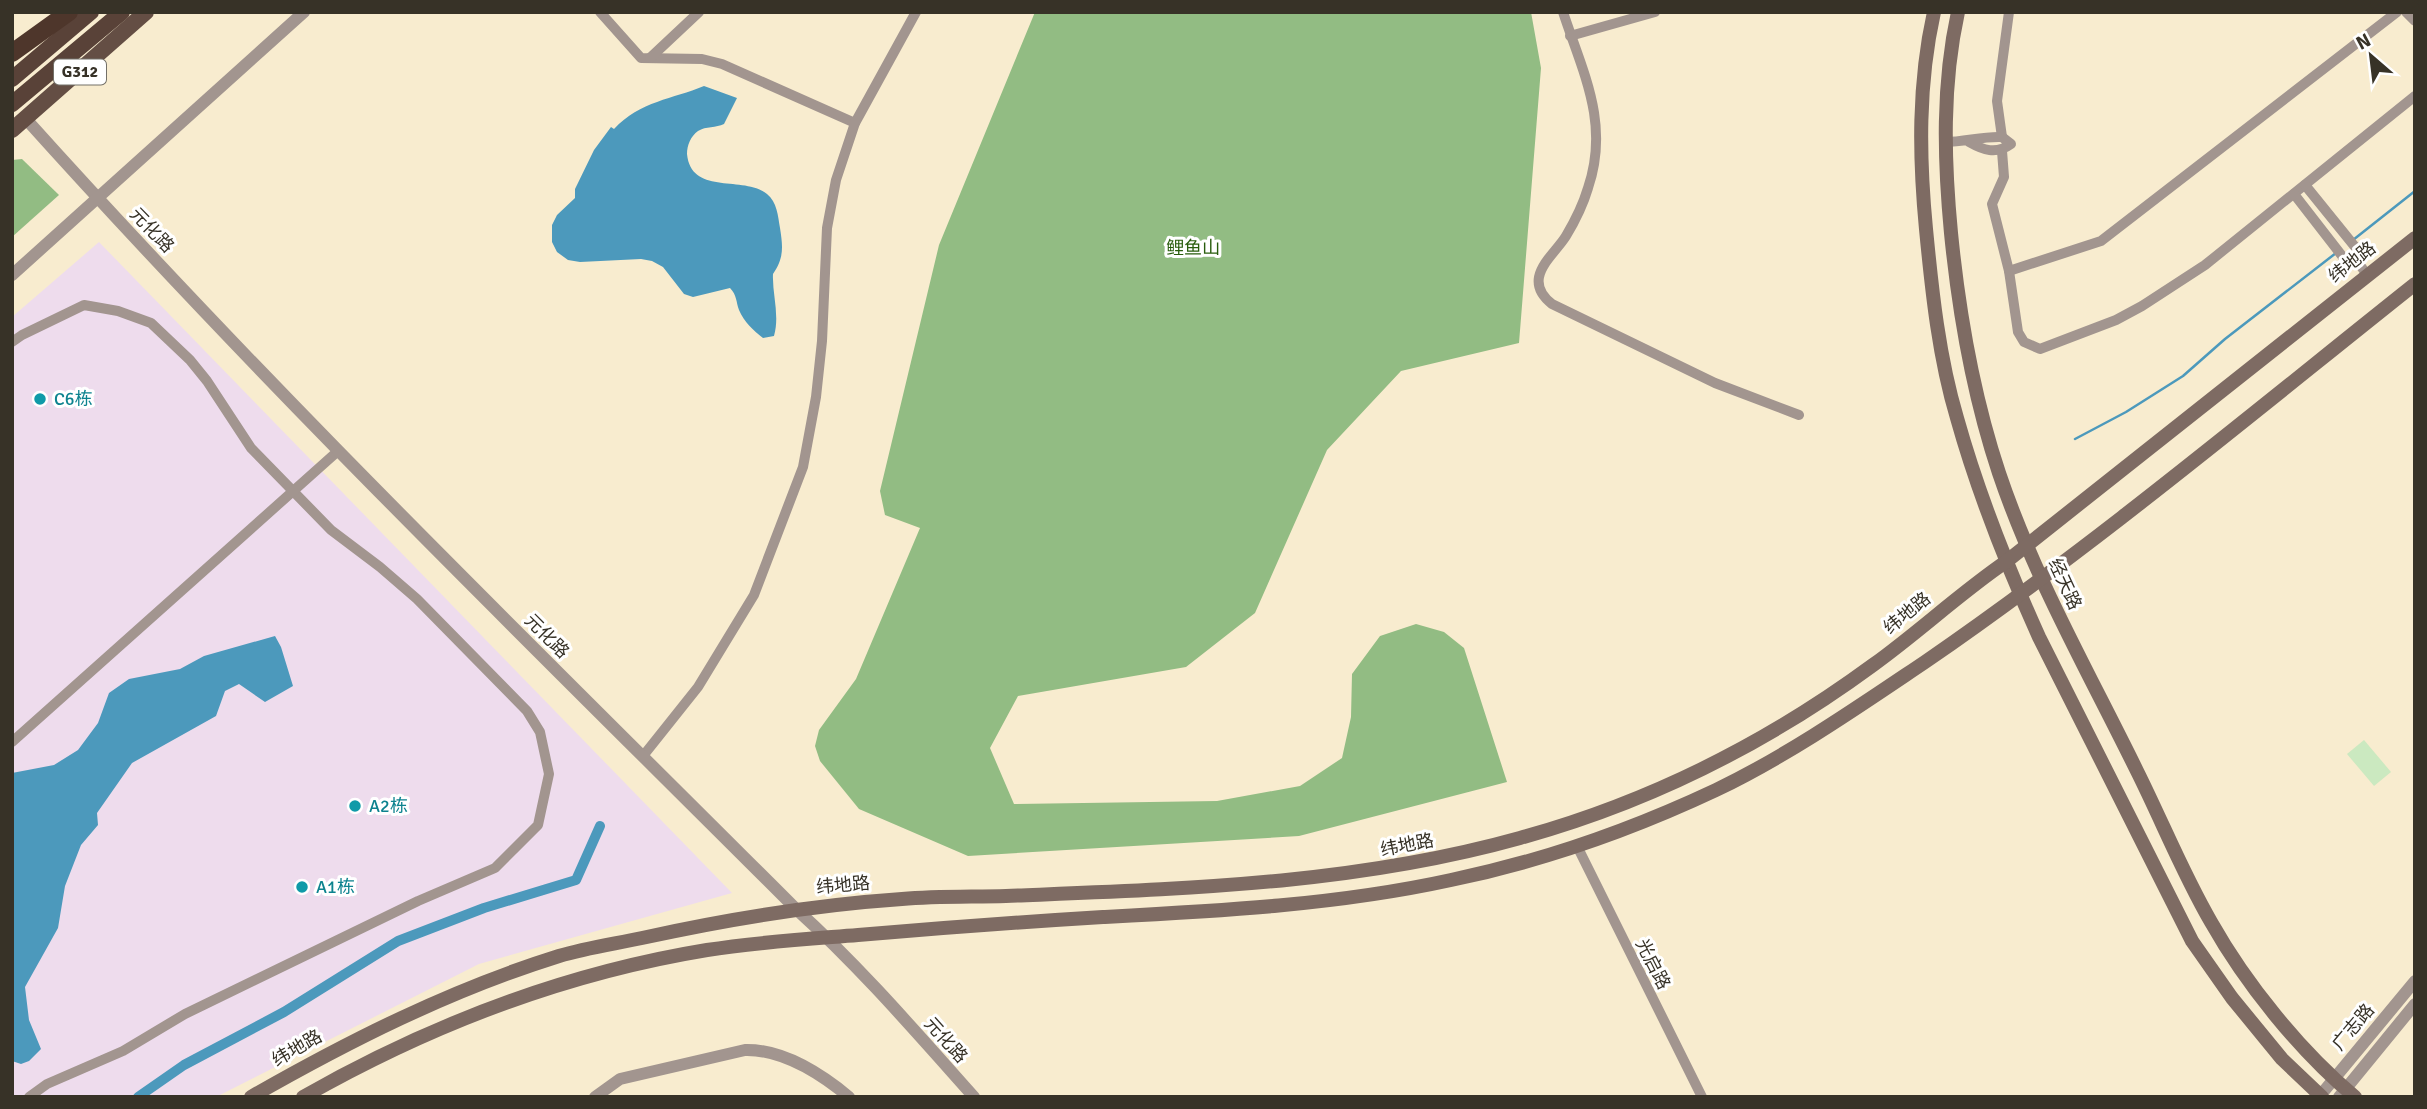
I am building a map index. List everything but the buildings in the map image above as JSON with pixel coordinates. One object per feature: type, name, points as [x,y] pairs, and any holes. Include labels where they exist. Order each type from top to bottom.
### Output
[{"type":"highway","points":[[12,53],[72,12]]},
{"type":"highway","name":"G312","points":[[12,61],[72,12]]},
{"type":"highway","name":"G312","points":[[12,79],[91,12]]},
{"type":"highway","name":"G312","points":[[12,104],[122,12]]},
{"type":"main road","name":"G312","points":[[12,130],[146,12]]},
{"type":"main road","points":[[1934,12],[1921,98],[1921,173],[1929,258],[1942,345],[1956,415],[1976,481],[2020,595],[2192,941],[2232,998],[2282,1059],[2320,1096]]},
{"type":"main road","name":"经天路","points":[[1958,12],[1946,99],[1945,171],[1953,255],[1967,351],[1999,473],[2042,580],[2211,922],[2250,984],[2301,1043],[2334,1076],[2347,1094]]},
{"type":"main road","name":"纬地路","points":[[251,1097],[336,1048],[442,999],[560,956],[703,924],[796,909],[904,899],[1293,881],[1365,872],[1441,858],[1523,838],[1613,808],[1661,788],[1790,723],[1875,664],[2415,238]]},
{"type":"main road","points":[[303,1097],[348,1071],[452,1024],[568,981],[707,950],[827,937],[1218,911],[1371,896],[1539,859],[1624,829],[1720,788],[1890,686],[2042,580],[2415,284]]},
{"type":"street","points":[[12,275],[304,12]]},
{"type":"street","points":[[600,12],[641,58],[702,59],[722,64],[855,122]]},
{"type":"street","points":[[650,58],[699,12]]},
{"type":"street","points":[[643,756],[698,687],[754,594],[803,467],[816,397],[822,341],[827,228],[836,180],[855,122],[916,12]]},
{"type":"street","points":[[1563,12],[1594,108],[1598,154],[1588,190],[1574,222],[1541,272],[1539,283],[1542,293],[1552,304],[1714,383],[1799,415]]},
{"type":"street","points":[[1570,36],[1655,12]]},
{"type":"street","points":[[2002,137],[1997,101],[2010,12]]},
{"type":"street","points":[[2009,271],[2101,241],[2397,12]]},
{"type":"street","points":[[2406,12],[2415,21]]},
{"type":"street","points":[[2002,151],[2004,177],[1992,204],[2009,271],[2018,332],[2024,342],[2040,349],[2116,320],[2205,265],[2415,96]]},
{"type":"street","name":"元化路","points":[[26,119],[97,198],[338,451],[827,937],[974,1097]]},
{"type":"street","points":[[1945,142],[1969,142],[1984,136],[2002,137],[2011,145],[2002,151],[1983,150],[1969,142]]},
{"type":"street","points":[[2305,185],[2360,253],[2358,262],[2367,275]]},
{"type":"street","points":[[2294,194],[2346,261],[2351,264],[2358,262]]},
{"type":"street","points":[[12,342],[84,305],[151,323],[190,360],[207,381],[251,448],[331,530],[417,599],[527,711],[540,732],[549,774],[538,825],[495,867],[418,901],[185,1014],[122,1051],[47,1084],[29,1097]]},
{"type":"street","points":[[12,741],[338,451]]},
{"type":"street","name":"光启路","points":[[1577,846],[1702,1097]]},
{"type":"street","name":"广志路","points":[[2320,1096],[2415,981]]},
{"type":"street","name":"广志路","points":[[2347,1094],[2415,1004]]},
{"type":"street","points":[[595,1097],[620,1079],[745,1050],[761,1049],[786,1057],[849,1097]]},
{"type":"shaded area","points":[[99,242],[732,893],[479,964],[216,1097],[12,1097],[12,317]]},
{"type":"green space","name":"鲤鱼山","points":[[1035,12],[1531,12],[1541,68],[1519,343],[1401,371],[1327,450],[1255,613],[1186,667],[1018,696],[990,748],[1014,804],[1217,801],[1300,786],[1342,758],[1351,717],[1352,674],[1380,636],[1416,624],[1444,632],[1464,648],[1507,782],[1299,836],[968,856],[859,809],[820,761],[815,746],[819,730],[856,679],[920,528],[885,515],[880,491],[939,245]]},
{"type":"green space","points":[[22,159],[59,195],[12,237],[12,160]]},
{"type":"green space","points":[[2364,740],[2391,772],[2374,786],[2347,754]]},
{"type":"water","points":[[704,86],[737,98],[724,124],[701,129],[691,138],[687,154],[691,167],[698,175],[708,180],[757,189],[770,197],[776,209],[782,247],[779,263],[773,274],[776,320],[774,336],[763,338],[749,326],[730,288],[693,297],[684,294],[663,267],[652,261],[568,260],[557,252],[552,242],[552,225],[557,215],[575,198],[575,189],[594,150],[611,127],[614,129],[635,112],[657,102]]},
{"type":"water","points":[[275,636],[293,686],[265,702],[239,684],[225,691],[216,716],[132,763],[97,813],[98,825],[81,845],[65,886],[58,928],[25,987],[29,1020],[41,1049],[29,1061],[21,1064],[12,1061],[12,773],[54,765],[78,750],[98,723],[109,693],[129,679],[180,669],[204,656]]},
{"type":"waterway","points":[[2353,240],[2415,191]]},
{"type":"waterway","points":[[2075,439],[2126,412],[2183,376],[2225,339],[2336,253]]},
{"type":"waterway","points":[[138,1097],[184,1065],[284,1012],[398,941],[484,908],[576,880],[600,826]]},
{"type":"place","name":"C6栋","points":[[40,399]]},
{"type":"place","name":"A2栋","points":[[355,806]]},
{"type":"place","name":"A1栋","points":[[302,887]]}]
